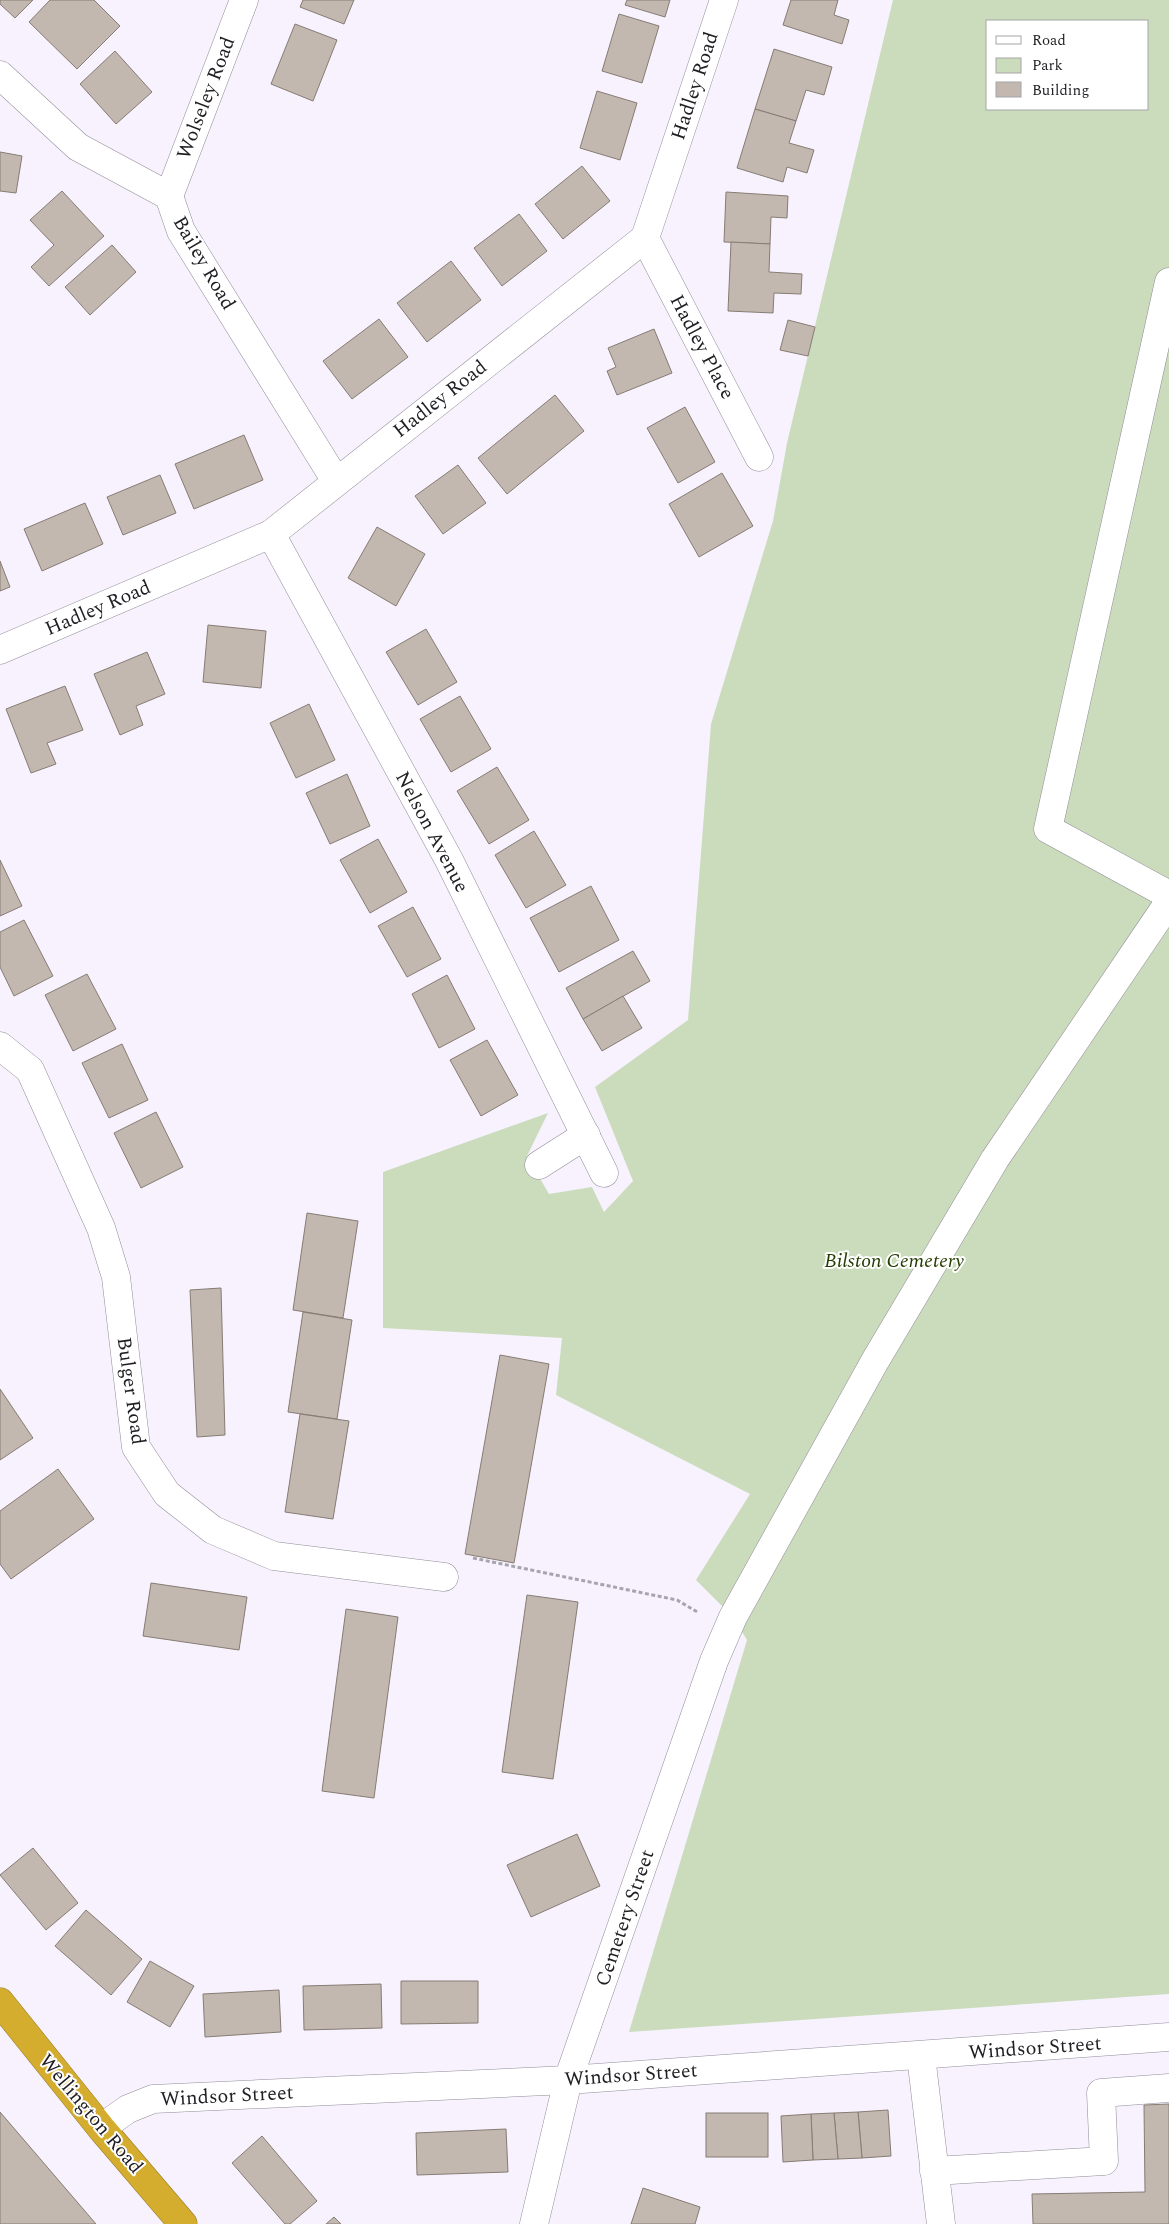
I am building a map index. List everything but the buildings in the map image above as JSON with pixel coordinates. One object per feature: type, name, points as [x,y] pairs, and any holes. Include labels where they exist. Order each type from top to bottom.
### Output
[{"type":"highway","name":"Wellington Road","points":[[0,2002],[101,2128],[183,2224]]},
{"type":"street","name":"Wolseley Road","points":[[168,196],[244,0]]},
{"type":"street","name":"Hadley Road","points":[[0,650],[271,534],[645,238],[724,0]]},
{"type":"street","name":"Bailey Road","points":[[0,75],[78,148],[168,196],[181,231],[336,481]]},
{"type":"street","name":"Hadley Place","points":[[645,238],[759,457]]},
{"type":"street","points":[[1169,282],[1048,829],[1169,895]]},
{"type":"street","name":"Nelson Avenue","points":[[271,534],[448,860],[604,1173]]},
{"type":"street","name":"Cemetery Street","points":[[534,2224],[568,2080],[714,1661],[730,1623],[875,1361],[995,1159],[1169,902]]},
{"type":"street","name":"Bulger Road","points":[[0,1046],[30,1070],[101,1228],[116,1277],[136,1447],[167,1494],[213,1530],[274,1556],[444,1577]]},
{"type":"street","points":[[539,1165],[586,1135]]},
{"type":"street","name":"Windsor Street","points":[[101,2128],[128,2109],[153,2099],[568,2080],[1169,2038]]},
{"type":"street","points":[[921,2056],[940,2224]]},
{"type":"street","points":[[934,2171],[1104,2161],[1101,2093],[1169,2088]]},
{"type":"path","points":[[464,1556],[677,1600],[730,1623]]},
{"type":"green space","name":"Bilston Cemetery","points":[[893,0],[1169,0],[1169,1994],[629,2032],[747,1640],[733,1617],[696,1580],[750,1494],[556,1395],[562,1338],[383,1328],[383,1172],[548,1113],[527,1156],[549,1194],[592,1187],[604,1212],[633,1181],[595,1087],[688,1020],[711,724],[773,521],[787,443]]}]
